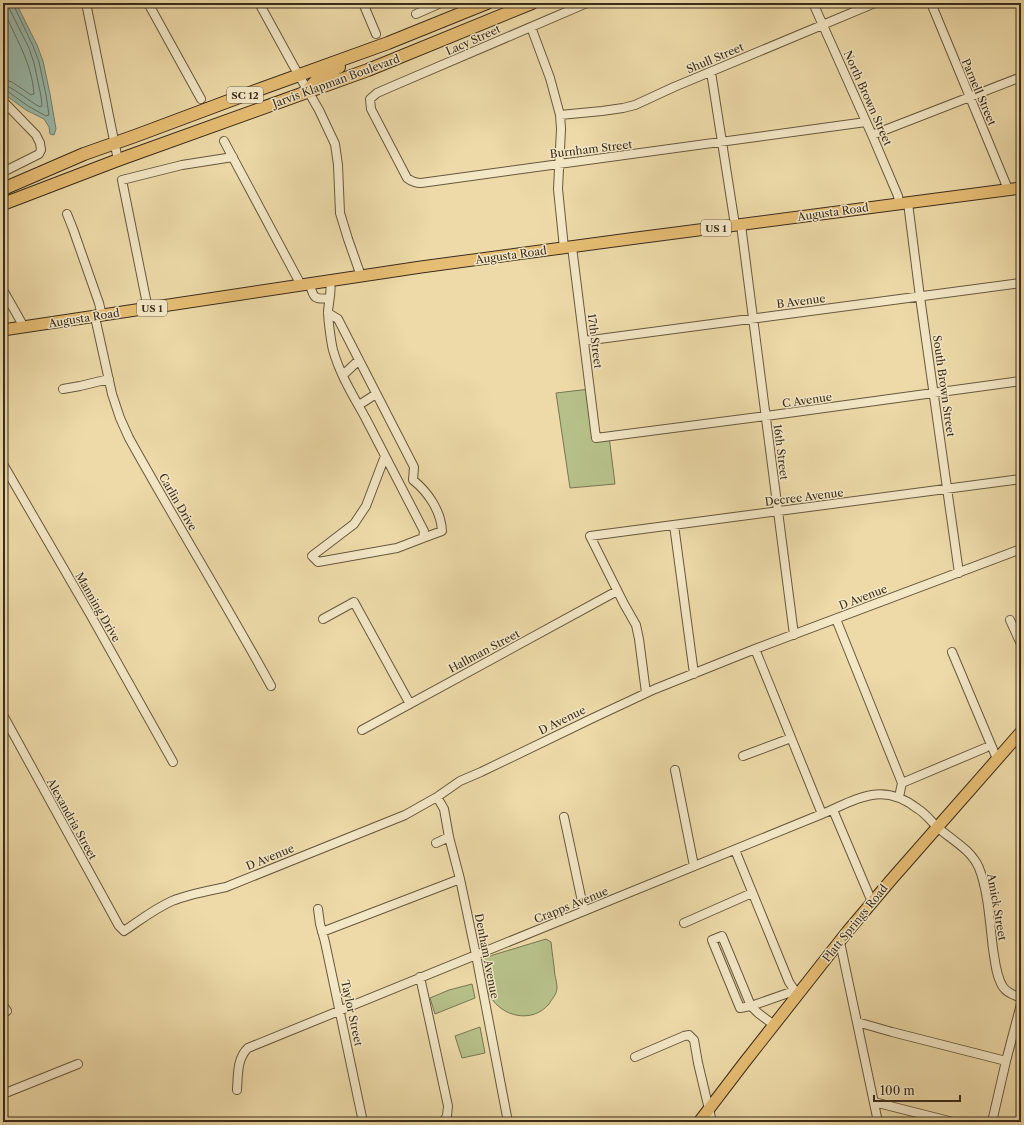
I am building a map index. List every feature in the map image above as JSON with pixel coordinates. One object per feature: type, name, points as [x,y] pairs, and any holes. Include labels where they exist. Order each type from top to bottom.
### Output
[{"type":"highway","name":"Jarvis Klapman Boulevard","points":[[3,189],[84,154],[375,48],[487,3]]},
{"type":"highway","name":"Jarvis Klapman Boulevard","points":[[3,204],[118,160],[368,70],[532,3]]},
{"type":"highway","points":[[308,92],[315,82],[322,76],[375,48]]},
{"type":"highway","points":[[238,117],[294,87],[298,76]]},
{"type":"main road","name":"Augusta Road","points":[[3,330],[361,276],[1021,188]]},
{"type":"main road","name":"Platt Springs Road","points":[[699,1122],[774,1025],[796,993],[872,902],[1021,732]]},
{"type":"street","points":[[86,3],[118,160]]},
{"type":"street","points":[[148,3],[201,99]]},
{"type":"street","points":[[259,3],[298,76],[326,124],[336,149],[340,213],[361,276]]},
{"type":"street","points":[[363,3],[376,34]]},
{"type":"street","points":[[416,14],[441,3]]},
{"type":"street","name":"Lacy Street","points":[[370,98],[377,93],[587,3]]},
{"type":"street","name":"North Brown Street","points":[[813,3],[898,196],[904,203]]},
{"type":"street","name":"Shull Street","points":[[560,115],[629,107],[875,3]]},
{"type":"street","name":"Parnell Street","points":[[930,3],[1008,189]]},
{"type":"street","name":"17th Street","points":[[531,27],[550,78],[560,115],[561,129],[558,189],[584,341],[596,438]]},
{"type":"street","name":"16th Street","points":[[711,72],[753,318],[794,635]]},
{"type":"street","points":[[872,135],[1021,77]]},
{"type":"street","name":"Burnham Street","points":[[370,98],[370,109],[404,173],[407,178],[416,183],[866,122]]},
{"type":"street","points":[[3,101],[36,135],[40,143],[41,150],[39,154],[3,172]]},
{"type":"street","points":[[224,141],[313,295],[316,298],[321,299],[329,298]]},
{"type":"street","points":[[148,309],[122,180],[182,165],[233,157]]},
{"type":"street","name":"South Brown Street","points":[[904,203],[920,297],[959,573]]},
{"type":"street","name":"Carlin Drive","points":[[67,214],[97,296],[98,316],[109,379],[120,418],[129,438],[271,686]]},
{"type":"street","points":[[330,281],[331,289],[328,313],[333,349],[339,368],[424,531],[423,538]]},
{"type":"street","name":"B Avenue","points":[[584,341],[1021,283]]},
{"type":"street","points":[[3,290],[24,327]]},
{"type":"street","points":[[328,313],[338,319],[414,467],[413,480]]},
{"type":"street","points":[[343,375],[359,360]]},
{"type":"street","points":[[63,389],[109,379]]},
{"type":"street","name":"C Avenue","points":[[596,438],[934,394],[1021,381]]},
{"type":"street","points":[[359,405],[376,394]]},
{"type":"street","points":[[385,456],[366,506],[354,524],[312,556],[318,562],[397,548],[442,531],[442,522],[432,500],[421,486],[413,480]]},
{"type":"street","name":"Manning Drive","points":[[3,464],[90,614],[172,762]]},
{"type":"street","name":"Decree Avenue","points":[[617,591],[590,536],[1021,479]]},
{"type":"street","points":[[401,486],[413,480]]},
{"type":"street","points":[[674,525],[694,674]]},
{"type":"street","name":"D Avenue","points":[[124,931],[153,911],[172,901],[197,893],[226,887],[405,815],[437,797],[460,781],[646,693],[755,649],[1021,549]]},
{"type":"street","points":[[617,591],[633,619],[638,632],[646,693]]},
{"type":"street","name":"Hallman Street","points":[[362,730],[617,591]]},
{"type":"street","points":[[323,619],[354,602],[410,704]]},
{"type":"street","points":[[836,618],[902,783],[899,797]]},
{"type":"street","points":[[1010,620],[1021,644]]},
{"type":"street","points":[[755,649],[822,814]]},
{"type":"street","points":[[952,652],[997,759]]},
{"type":"street","name":"Alexandria Street","points":[[3,715],[118,926],[124,931]]},
{"type":"street","points":[[743,756],[791,738]]},
{"type":"street","points":[[902,783],[985,748]]},
{"type":"street","points":[[675,770],[694,866]]},
{"type":"street","name":"Crapps Avenue","points":[[237,1090],[240,1061],[244,1051],[248,1048],[868,796],[883,794],[899,797],[908,801],[920,810],[937,827]]},
{"type":"street","name":"Denham Avenue","points":[[437,797],[444,808],[449,837],[460,879],[508,1122]]},
{"type":"street","points":[[833,810],[872,902]]},
{"type":"street","points":[[564,817],[584,911]]},
{"type":"street","name":"Amick Street","points":[[937,827],[953,838],[969,853],[979,868],[985,890],[998,976],[1004,988],[1021,998]]},
{"type":"street","points":[[436,843],[449,837]]},
{"type":"street","points":[[735,850],[789,982],[796,993],[752,1006],[740,1008],[712,940],[722,936],[752,1006],[758,1013],[774,1025]]},
{"type":"street","points":[[322,932],[460,879]]},
{"type":"street","points":[[684,923],[752,893]]},
{"type":"street","name":"Taylor Street","points":[[318,909],[363,1122]]},
{"type":"street","points":[[840,942],[878,1122]]},
{"type":"street","points":[[420,977],[448,1106],[445,1119]]},
{"type":"street","points":[[992,1122],[1021,1004]]},
{"type":"street","points":[[857,1022],[1006,1061]]},
{"type":"street","points":[[635,1057],[689,1035],[694,1040],[712,1122]]},
{"type":"street","points":[[3,1094],[78,1064]]},
{"type":"street","points":[[874,1102],[954,1122]]},
{"type":"green space","points":[[590,389],[596,438],[609,436],[615,484],[570,488],[556,393]]},
{"type":"green space","points":[[546,939],[551,942],[557,986],[554,996],[549,1004],[534,1014],[526,1016],[509,1013],[495,1003],[490,996],[482,960],[493,955]]},
{"type":"green space","points":[[472,984],[475,998],[435,1014],[430,998],[449,990]]},
{"type":"green space","points":[[480,1027],[485,1053],[462,1058],[455,1036]]},
{"type":"water","points":[[3,3],[16,3],[37,45],[43,61],[50,94],[56,129],[54,135],[50,134],[49,127],[44,119],[26,110],[3,93]]}]
